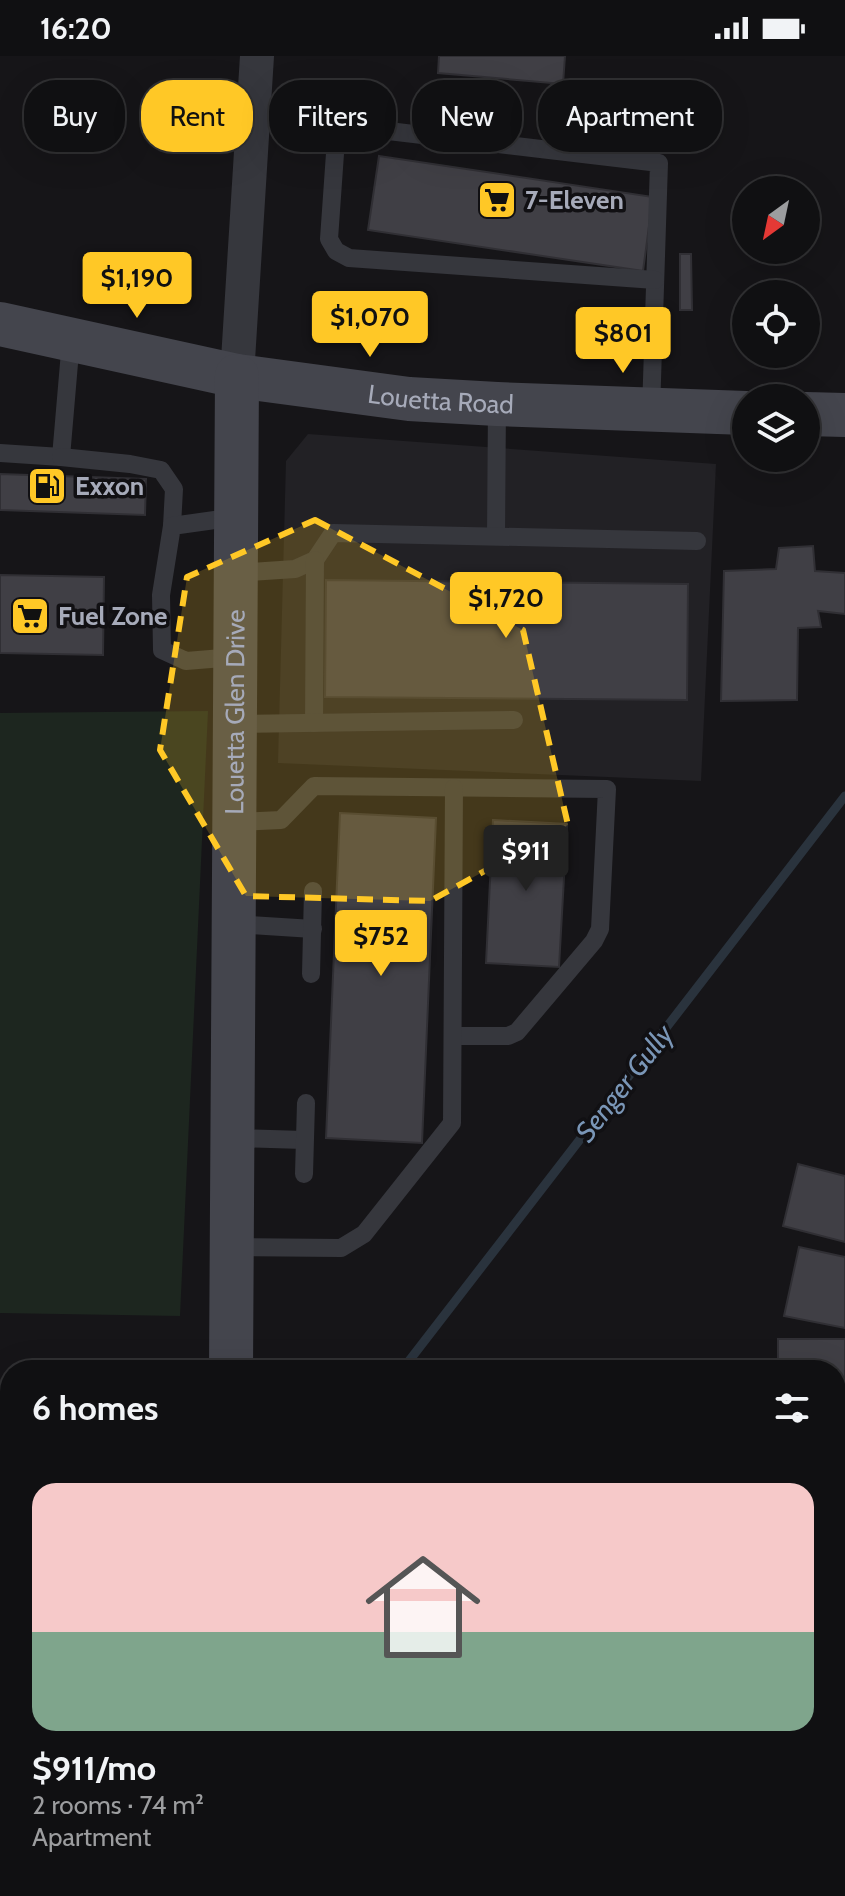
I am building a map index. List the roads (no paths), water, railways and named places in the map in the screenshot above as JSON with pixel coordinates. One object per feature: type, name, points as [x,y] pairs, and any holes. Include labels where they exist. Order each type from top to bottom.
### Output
[{"type":"street","name":"Louetta Glen Drive","points":[[253,115],[257,56]]},
{"type":"street","name":"Louetta Glen Drive","points":[[231,1360],[237,376],[251,152]]},
{"type":"street","name":"Louetta Road","points":[[0,324],[237,376],[409,399],[732,413]]},
{"type":"street","points":[[820,414],[845,415]]},
{"type":"lane","points":[[253,115],[269,117]]},
{"type":"lane","points":[[396,132],[659,163],[651,411]]},
{"type":"lane","points":[[335,152],[329,239],[336,251],[349,258],[655,280]]},
{"type":"lane","points":[[61,457],[71,340]]},
{"type":"lane","points":[[496,536],[497,404]]},
{"type":"lane","points":[[0,453],[130,464],[161,470],[174,489],[172,526],[161,595],[162,650],[186,661],[235,657]]},
{"type":"lane","points":[[172,526],[236,517]]},
{"type":"lane","points":[[236,573],[295,569],[315,560],[333,533],[697,541]]},
{"type":"lane","points":[[314,723],[315,560]]},
{"type":"lane","points":[[235,724],[514,720]]},
{"type":"lane","points":[[235,822],[281,820],[314,786],[607,789],[600,929],[594,941],[517,1032],[508,1036],[453,1036]]},
{"type":"lane","points":[[232,1247],[341,1248],[364,1234],[452,1123],[454,788]]},
{"type":"lane","points":[[311,974],[313,891]]},
{"type":"lane","points":[[234,924],[313,929]]},
{"type":"lane","points":[[304,1174],[306,1103]]},
{"type":"lane","points":[[232,1138],[304,1140]]},
{"type":"waterway","name":"Senger Gully","points":[[410,1360],[845,796]]},
{"type":"place","name":"7-Eleven","points":[[497,200]]},
{"type":"place","name":"Exxon","points":[[47,486]]},
{"type":"place","name":"Fuel Zone","points":[[30,616]]}]
